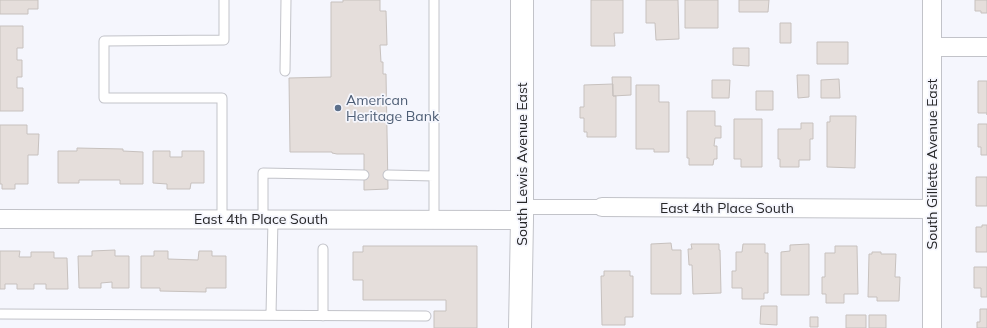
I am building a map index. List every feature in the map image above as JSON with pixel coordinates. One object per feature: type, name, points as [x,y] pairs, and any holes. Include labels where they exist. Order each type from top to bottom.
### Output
[{"type":"main road","name":"South Lewis Avenue East","points":[[520,328],[522,213],[522,0]]},
{"type":"street","name":"South Gillette Avenue East","points":[[932,0],[932,328]]},
{"type":"street","points":[[932,46],[987,47]]},
{"type":"street","name":"East 4th Place South","points":[[0,219],[434,219],[602,207],[932,209]]},
{"type":"lane","points":[[222,219],[222,98],[104,98],[104,41],[224,40],[224,0]]},
{"type":"lane","points":[[285,71],[286,0]]},
{"type":"lane","points":[[434,0],[434,219]]},
{"type":"lane","points":[[271,315],[268,219],[263,174],[364,175]]},
{"type":"lane","points":[[388,175],[434,176]]},
{"type":"lane","points":[[323,249],[323,316]]},
{"type":"lane","points":[[0,314],[426,316]]},
{"type":"building","points":[[0,0],[38,0],[38,9],[28,9],[28,14],[0,14]]},
{"type":"building","name":"American Heritage Bank","points":[[343,0],[380,0],[380,11],[386,11],[387,45],[380,45],[381,62],[383,62],[383,74],[386,74],[388,189],[364,190],[364,154],[290,152],[289,78],[331,77],[331,2],[343,2]]},
{"type":"building","points":[[591,0],[623,0],[623,33],[614,33],[615,46],[591,46]]},
{"type":"building","points":[[646,0],[678,0],[679,39],[656,40],[655,23],[646,23]]},
{"type":"building","points":[[685,0],[718,0],[718,28],[685,28]]},
{"type":"building","points":[[739,0],[769,0],[768,12],[739,12]]},
{"type":"building","points":[[975,0],[987,0],[987,13],[975,11]]},
{"type":"building","points":[[780,23],[791,23],[791,43],[780,43]]},
{"type":"building","points":[[0,26],[23,26],[23,48],[17,48],[17,60],[22,60],[22,77],[17,77],[17,88],[23,88],[23,111],[0,111]]},
{"type":"building","points":[[817,42],[848,42],[848,64],[817,64]]},
{"type":"building","points":[[733,48],[749,48],[749,66],[733,65]]},
{"type":"building","points":[[797,75],[809,75],[809,97],[798,98]]},
{"type":"building","points":[[612,77],[631,77],[631,95],[613,96]]},
{"type":"building","points":[[839,79],[840,98],[821,98],[821,80]]},
{"type":"building","points":[[712,80],[730,80],[729,98],[712,98]]},
{"type":"building","points":[[978,81],[987,81],[987,113],[978,113]]},
{"type":"building","points":[[613,84],[613,96],[616,96],[616,137],[587,137],[587,132],[584,132],[584,118],[580,118],[580,107],[584,107],[584,85]]},
{"type":"building","points":[[636,85],[659,85],[659,102],[669,102],[669,152],[654,152],[654,149],[636,149]]},
{"type":"building","points":[[756,91],[773,91],[773,110],[756,110]]},
{"type":"building","points":[[687,111],[715,111],[715,126],[721,126],[721,138],[715,138],[714,146],[717,146],[717,159],[714,159],[713,165],[689,165],[689,158],[687,158]]},
{"type":"building","points":[[830,116],[856,116],[855,168],[827,167],[827,122],[830,122]]},
{"type":"building","points":[[734,119],[762,119],[762,167],[741,167],[741,159],[734,159]]},
{"type":"building","points":[[801,123],[813,123],[813,139],[810,139],[810,160],[799,160],[799,167],[780,167],[780,159],[778,159],[778,129],[801,129]]},
{"type":"building","points":[[978,124],[987,124],[987,155],[981,155],[981,147],[978,147]]},
{"type":"building","points":[[0,125],[27,125],[27,134],[39,134],[38,155],[28,155],[28,184],[15,184],[15,189],[2,189],[2,184],[0,184]]},
{"type":"building","points":[[77,148],[123,149],[123,151],[143,152],[143,184],[120,184],[120,180],[79,180],[79,183],[58,183],[58,151],[77,151]]},
{"type":"building","points":[[153,151],[170,151],[170,157],[182,157],[182,151],[204,151],[204,183],[191,183],[190,189],[167,189],[167,184],[153,183]]},
{"type":"building","points":[[976,177],[987,177],[987,206],[976,206]]},
{"type":"building","points":[[982,225],[987,225],[987,252],[976,252],[976,227],[982,227]]},
{"type":"building","points":[[671,243],[672,250],[681,250],[681,294],[651,294],[651,244]]},
{"type":"building","points":[[691,244],[719,244],[721,293],[693,294],[692,265],[689,265],[688,249],[692,249]]},
{"type":"building","points":[[743,244],[765,244],[765,253],[768,253],[768,293],[764,293],[764,299],[742,299],[742,288],[732,288],[732,271],[736,271],[736,252],[742,252]]},
{"type":"building","points":[[809,244],[809,295],[781,295],[781,252],[790,251],[790,245]]},
{"type":"building","points":[[363,246],[477,246],[477,328],[434,328],[434,311],[446,311],[446,300],[363,300],[363,280],[353,280],[353,252],[363,252]]},
{"type":"building","points":[[835,246],[857,246],[858,294],[844,294],[844,303],[826,303],[826,294],[822,294],[822,277],[825,277],[825,253],[835,253]]},
{"type":"building","points":[[115,250],[115,256],[129,256],[129,288],[112,288],[112,282],[101,283],[101,288],[79,288],[78,256],[92,256],[92,251]]},
{"type":"building","points":[[0,251],[20,251],[19,257],[31,257],[31,252],[54,252],[54,258],[67,258],[68,289],[46,289],[46,284],[34,284],[34,289],[17,289],[17,284],[5,284],[5,289],[0,289]]},
{"type":"building","points":[[154,251],[168,251],[168,259],[198,260],[199,251],[212,251],[212,256],[226,256],[226,288],[206,288],[206,292],[160,291],[160,288],[141,288],[141,256],[154,256]]},
{"type":"building","points":[[872,252],[881,252],[881,254],[896,254],[895,277],[900,277],[899,301],[877,301],[877,297],[868,297],[869,254],[872,254]]},
{"type":"building","points":[[974,267],[987,267],[987,297],[981,297],[981,288],[974,288]]},
{"type":"building","points":[[604,271],[630,271],[630,276],[633,276],[633,317],[625,317],[625,325],[602,325],[601,276],[604,276]]},
{"type":"building","points":[[761,306],[777,306],[777,325],[760,324]]},
{"type":"building","points":[[980,309],[987,309],[987,328],[977,328],[977,322],[980,322]]},
{"type":"building","points":[[846,315],[866,315],[866,328],[846,328]]},
{"type":"building","points":[[869,315],[886,315],[886,328],[869,328]]},
{"type":"building","points":[[810,317],[818,317],[818,327],[810,327]]},
{"type":"place","name":"American Heritage Bank","points":[[338,108]]}]
